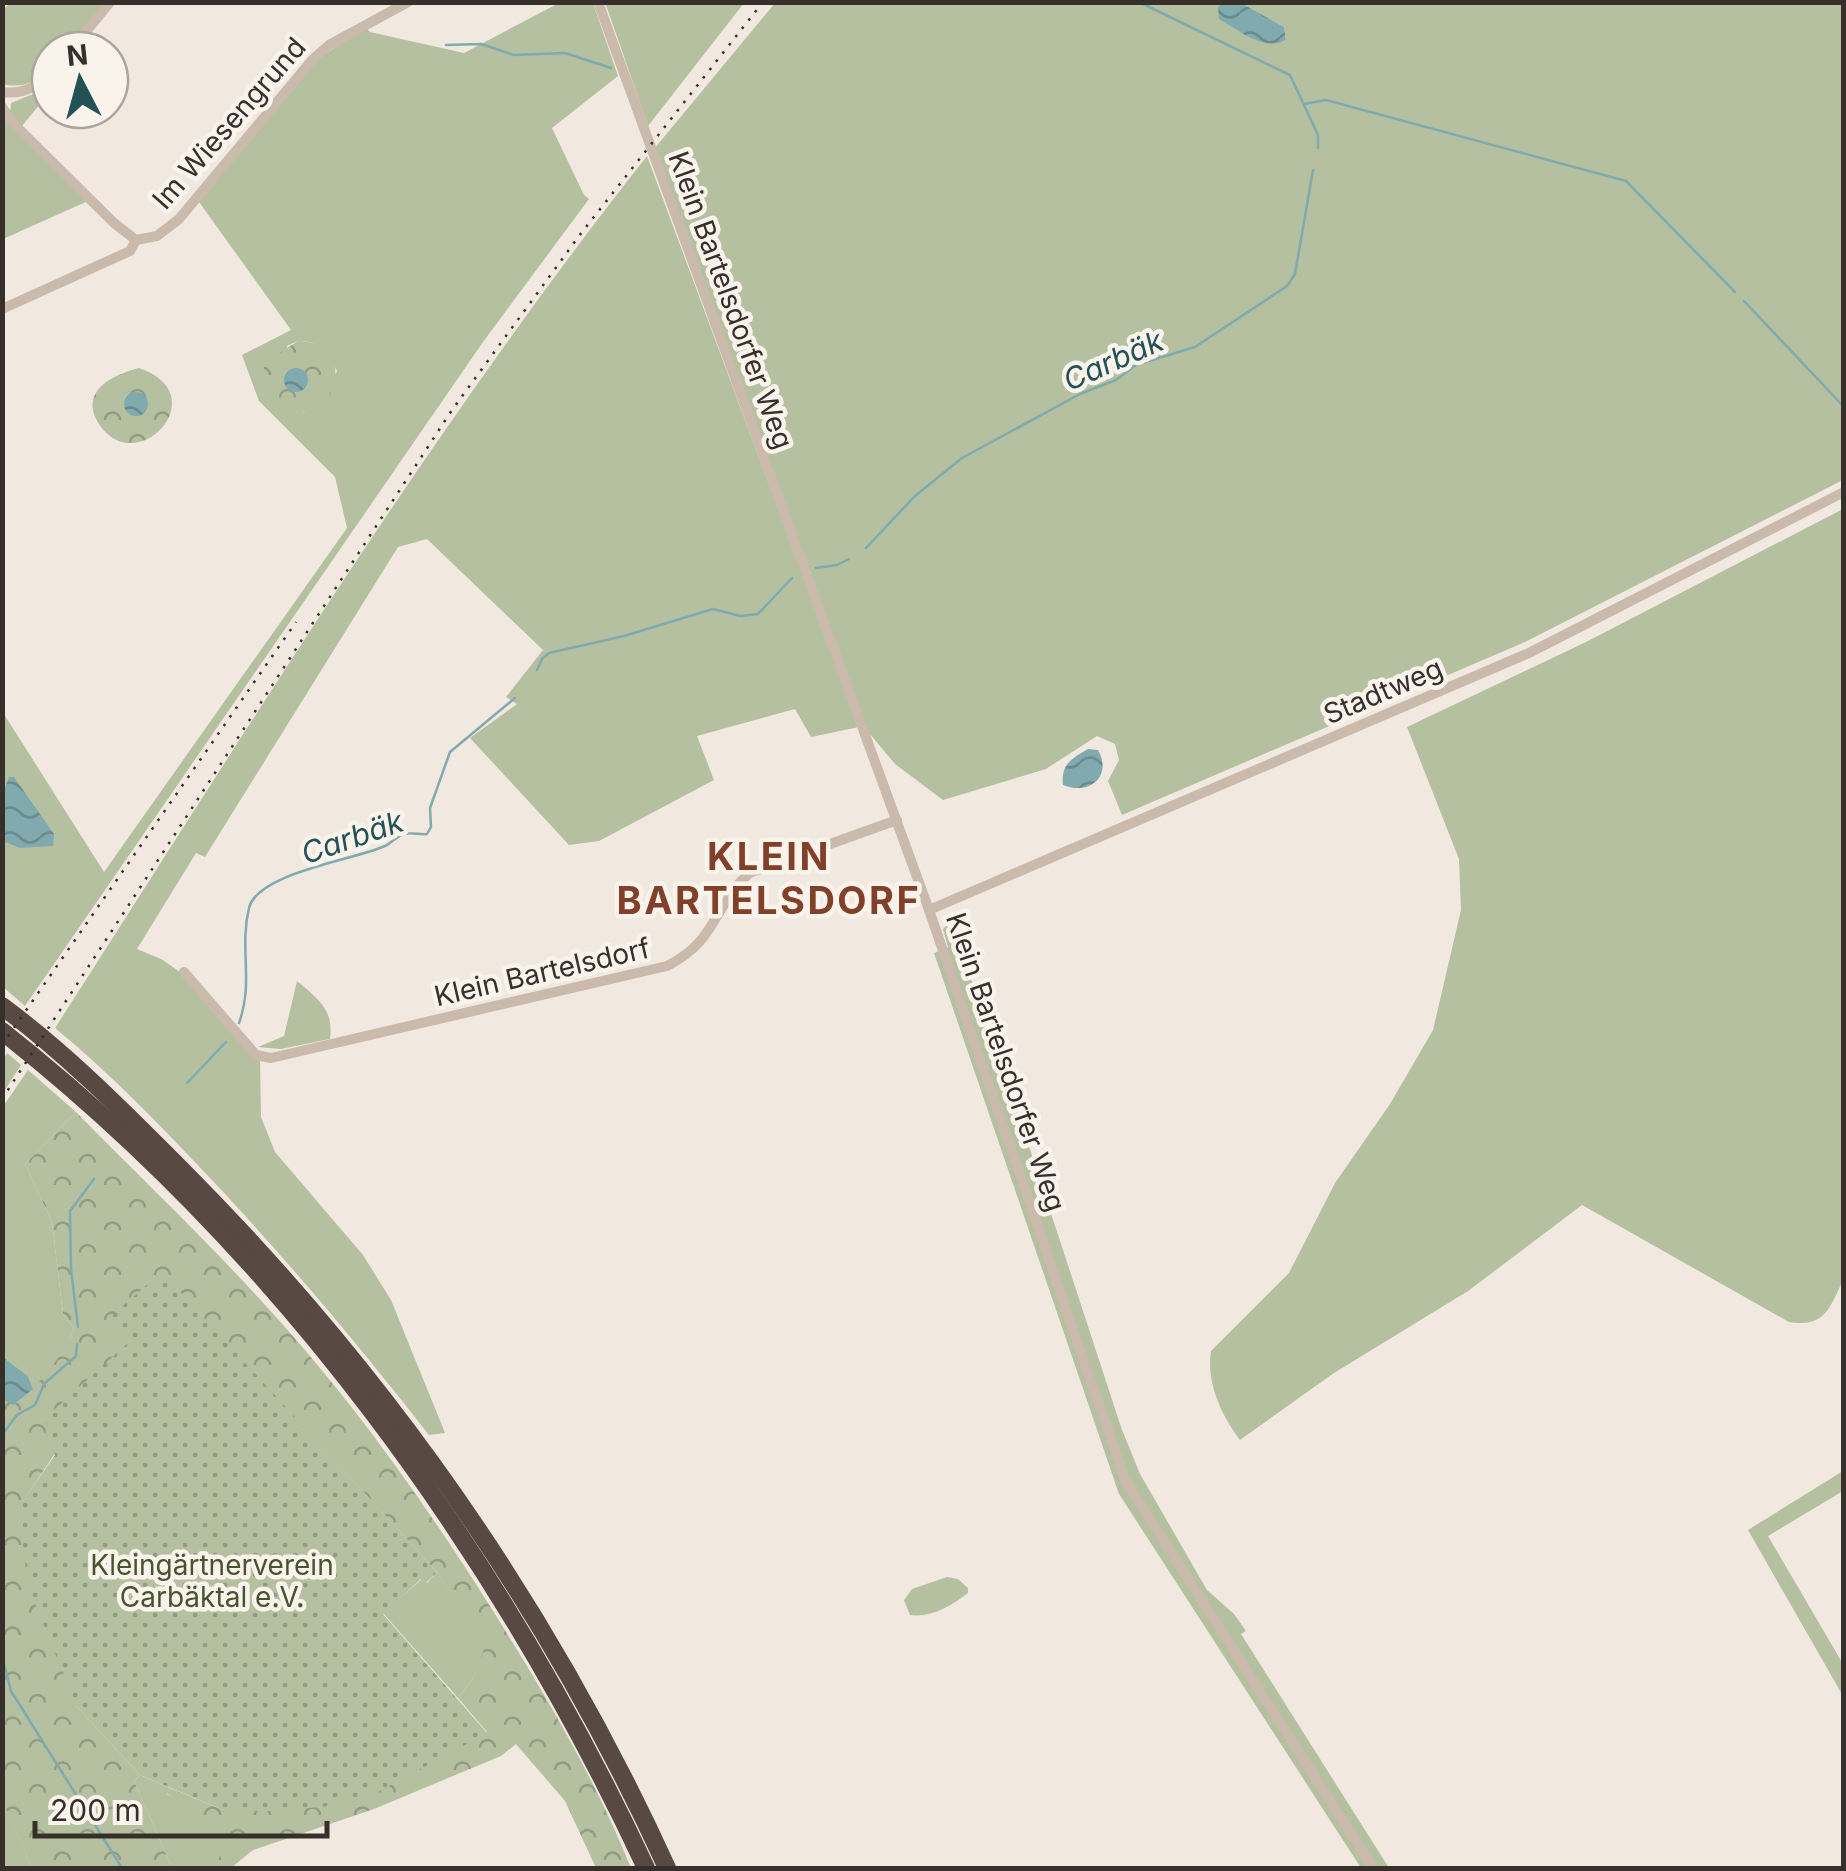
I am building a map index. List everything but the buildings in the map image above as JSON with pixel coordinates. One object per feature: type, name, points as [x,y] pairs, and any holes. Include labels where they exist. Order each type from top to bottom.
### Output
[{"type":"highway","points":[[2,1006],[70,1060],[257,1246],[342,1343],[410,1430],[497,1555],[541,1628],[606,1743],[667,1868]]},
{"type":"highway","points":[[2,1030],[132,1146],[228,1241],[396,1444],[460,1535],[532,1650],[610,1792],[646,1868]]},
{"type":"street","points":[[87,30],[110,2]]},
{"type":"street","name":"Im Wiesengrund","points":[[2,108],[114,223],[136,240],[157,236],[179,219],[329,44],[408,2]]},
{"type":"street","name":"Klein Bartelsdorfer Weg","points":[[598,2],[897,820],[1125,1480],[1373,1868]]},
{"type":"street","points":[[2,92],[21,93],[30,87]]},
{"type":"street","name":"Im Wiesengrund","points":[[2,309],[130,251],[136,240]]},
{"type":"street","name":"Stadtweg","points":[[929,910],[1529,654],[1844,492]]},
{"type":"street","name":"Klein Bartelsdorf","points":[[184,972],[256,1055],[272,1058],[667,966],[700,946],[734,887],[749,874],[897,820]]},
{"type":"green space","points":[[605,2],[744,3],[648,126]]},
{"type":"green space","points":[[11,3],[105,3],[83,30],[30,30],[30,82],[16,86],[3,84],[2,10]]},
{"type":"green space","points":[[559,3],[593,3],[618,76],[552,128],[589,199],[483,342],[25,1006],[3,987],[2,711],[104,872],[347,528],[335,477],[259,401],[242,355],[291,330],[199,202],[315,61],[365,27],[370,32],[464,53]],"holes":[[[298,341],[322,349],[337,371],[322,403],[303,413],[287,346]]]},
{"type":"green space","points":[[775,3],[1222,3],[1218,7],[1249,34],[1277,43],[1286,40],[1284,27],[1241,3],[1843,3],[1843,480],[1525,642],[1122,815],[1108,781],[1119,760],[1115,744],[1097,736],[1046,769],[943,800],[895,764],[869,733],[654,149]]},
{"type":"green space","points":[[30,95],[30,116],[22,126],[10,114],[11,103]]},
{"type":"green space","points":[[2,114],[88,201],[3,239],[2,239]]},
{"type":"green space","points":[[647,156],[859,727],[811,737],[795,709],[697,736],[714,780],[599,841],[569,845],[470,738],[517,704],[506,697],[543,650],[427,539],[398,547],[205,857],[196,853],[137,949],[184,975],[260,1059],[261,1117],[275,1152],[363,1255],[391,1300],[445,1433],[429,1435],[315,1295],[225,1194],[126,1092],[55,1028],[414,475],[489,367]]},
{"type":"green space","points":[[298,341],[326,351],[336,375],[325,400],[295,414],[272,403],[260,388],[265,362]]},
{"type":"green space","points":[[139,368],[161,380],[171,395],[171,412],[150,438],[134,443],[117,440],[101,427],[92,404],[100,387]]},
{"type":"green space","points":[[1843,509],[1844,1278],[1830,1306],[1811,1322],[1789,1322],[1582,1205],[1468,1291],[1334,1373],[1240,1440],[1216,1398],[1211,1351],[1289,1273],[1335,1183],[1390,1104],[1433,1030],[1461,910],[1459,859],[1407,727],[1586,642]]},
{"type":"green space","points":[[948,924],[986,1015],[1122,1430],[1140,1474],[1207,1590],[1234,1614],[1246,1631],[1241,1634],[1389,1868],[1361,1868],[1119,1494],[934,953],[948,947],[943,929]]},
{"type":"green space","points":[[297,981],[327,1012],[330,1039],[281,1049],[258,1047],[284,1036]]},
{"type":"green space","points":[[7,1053],[21,1065],[3,1093],[3,1059]]},
{"type":"green space","points":[[28,1070],[76,1112],[25,1164],[52,1222],[63,1314],[74,1329],[61,1358],[33,1389],[28,1376],[3,1357],[2,1108]]},
{"type":"green space","points":[[76,1112],[256,1295],[320,1367],[379,1443],[462,1562],[528,1667],[566,1732],[631,1868],[596,1868],[565,1801],[516,1744],[501,1756],[374,1809],[253,1850],[231,1868],[222,1868],[217,1863],[227,1838],[201,1830],[167,1793],[170,1788],[223,1810],[487,1732],[458,1698],[473,1678],[484,1649],[437,1572],[162,1273],[130,1340],[18,1509],[77,1707],[140,1775],[134,1781],[172,1868],[32,1868],[3,1802],[2,1400],[13,1404],[32,1388],[49,1371],[74,1329],[63,1314],[52,1222],[25,1164]]},
{"type":"green space","name":"Kleingärtnerverein Carbäktal e.V.","points":[[162,1272],[437,1572],[426,1583],[421,1579],[383,1614],[487,1733],[378,1792],[323,1807],[223,1810],[140,1775],[77,1707],[28,1586],[18,1508],[55,1455],[45,1418],[130,1341],[110,1317]]},
{"type":"green space","points":[[1843,1471],[1843,1491],[1768,1536],[1843,1664],[1843,1696],[1748,1530]]},
{"type":"green space","points":[[437,1572],[485,1649],[473,1678],[458,1698],[383,1613],[422,1579],[427,1583]]},
{"type":"green space","points":[[947,1577],[958,1579],[968,1593],[940,1610],[910,1615],[904,1600],[912,1589]]},
{"type":"green space","points":[[140,1775],[170,1788],[167,1794],[228,1838],[218,1863],[222,1868],[172,1868],[134,1781]]},
{"type":"green space","points":[[2,1802],[7,1810],[32,1868],[3,1868]]},
{"type":"water","points":[[1222,2],[1241,3],[1284,27],[1286,40],[1260,42],[1243,34],[1219,19],[1218,7]]},
{"type":"water","points":[[296,368],[308,380],[296,392],[284,380]]},
{"type":"water","points":[[136,392],[148,404],[136,416],[124,404]]},
{"type":"water","points":[[1088,749],[1098,750],[1102,759],[1103,768],[1096,781],[1082,788],[1063,785],[1068,763]]},
{"type":"water","points":[[9,777],[14,777],[54,834],[53,846],[20,848],[3,841],[3,785],[5,788]]},
{"type":"water","points":[[3,1357],[28,1376],[33,1389],[13,1405],[3,1400]]},
{"type":"waterway","name":"Carbäk","points":[[1139,2],[1290,75],[1318,135],[1318,148]]},
{"type":"waterway","points":[[446,45],[481,44],[514,55],[565,53],[611,68]]},
{"type":"waterway","points":[[1304,104],[1326,100],[1626,181],[1735,292]]},
{"type":"waterway","name":"Carbäk","points":[[866,548],[915,496],[962,458],[1080,394],[1116,380],[1136,365],[1195,347],[1287,286],[1295,274],[1313,170]]},
{"type":"waterway","points":[[1744,301],[1844,407]]},
{"type":"waterway","name":"Carbäk","points":[[816,568],[849,559]]},
{"type":"waterway","name":"Carbäk","points":[[537,670],[549,653],[624,636],[713,609],[740,616],[758,614],[792,578]]},
{"type":"waterway","name":"Carbäk","points":[[239,1023],[245,994],[246,923],[256,896],[287,877],[385,846],[404,834],[427,834],[431,827],[430,808],[450,752],[515,698]]},
{"type":"waterway","name":"Carbäk","points":[[187,1083],[226,1042]]},
{"type":"waterway","name":"Carbäk","points":[[78,1327],[70,1211],[94,1179]]},
{"type":"waterway","name":"Carbäk","points":[[2,1435],[17,1415],[35,1405],[44,1384],[76,1356],[77,1344]]},
{"type":"waterway","name":"Carbäk","points":[[2,1656],[11,1691],[122,1868]]},
{"type":"railway","points":[[2,1099],[452,410],[579,236],[763,2]]},
{"type":"railway","points":[[2,1045],[296,622]]},
{"type":"district","name":"KLEIN BARTELSDORF","points":[[769,878]]}]
